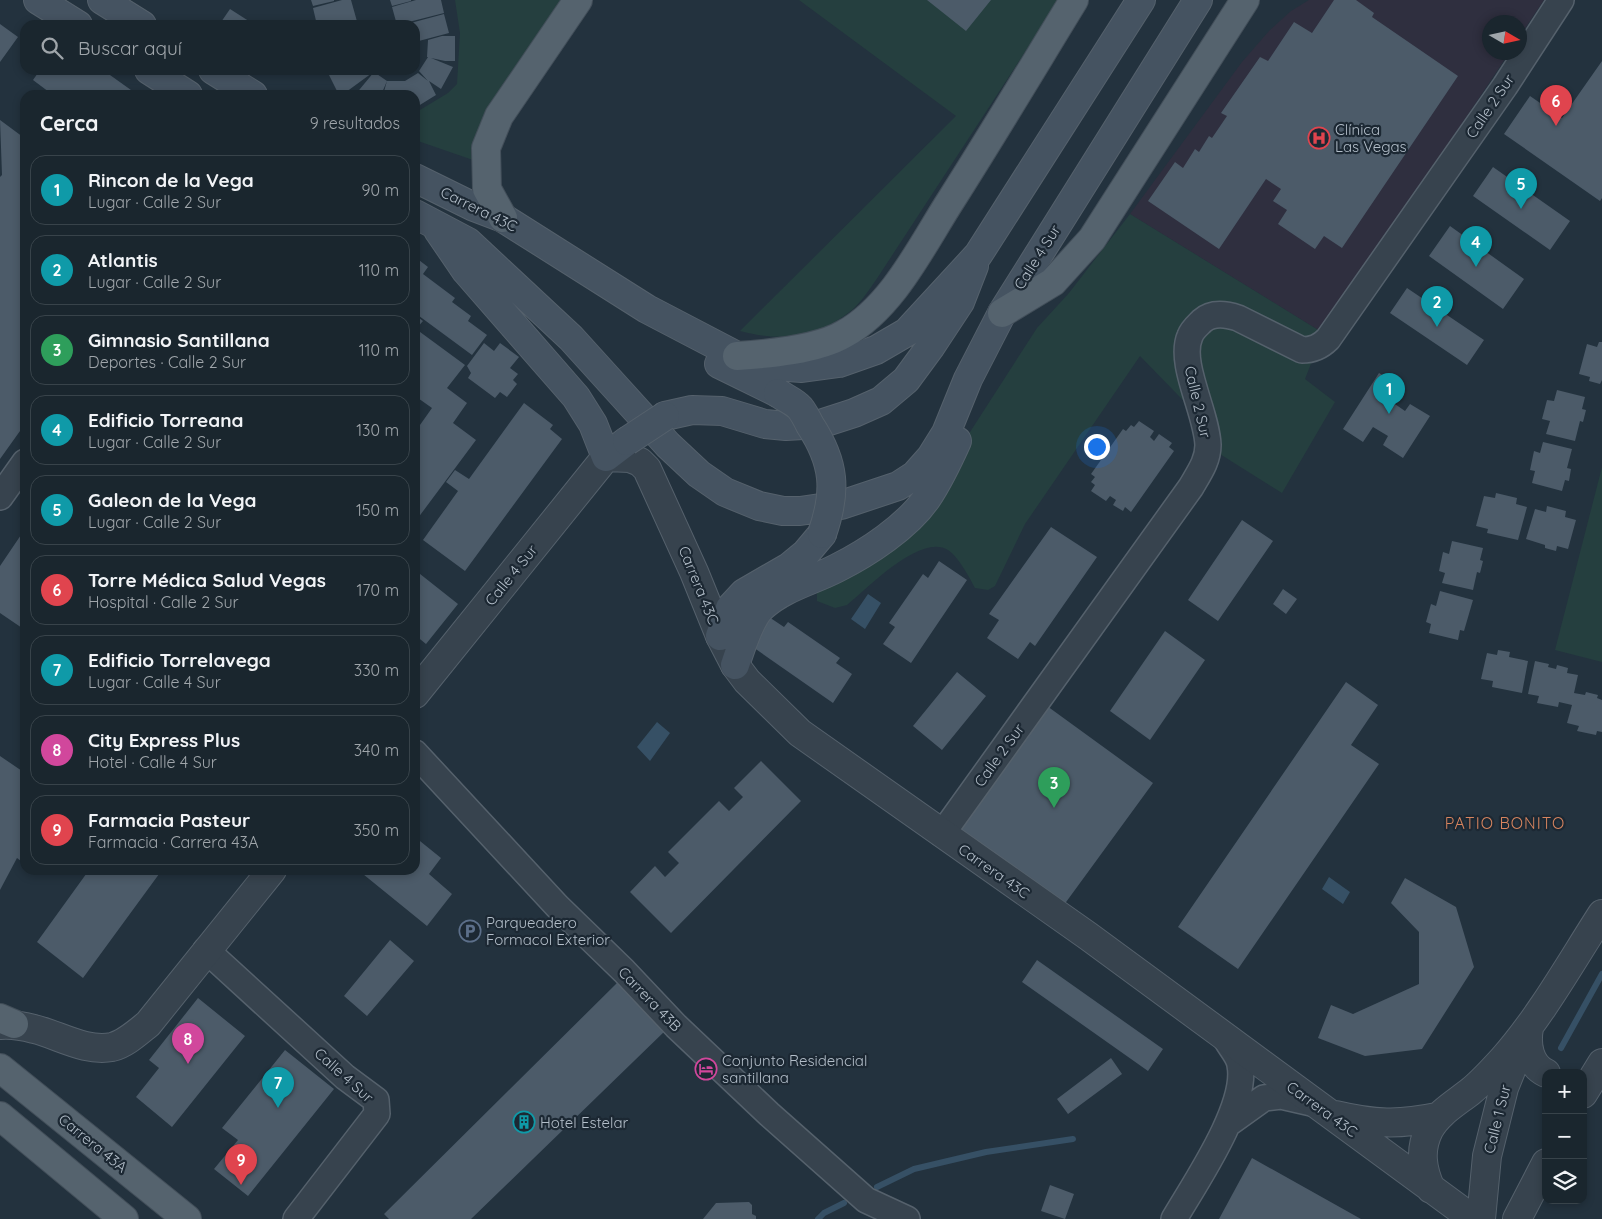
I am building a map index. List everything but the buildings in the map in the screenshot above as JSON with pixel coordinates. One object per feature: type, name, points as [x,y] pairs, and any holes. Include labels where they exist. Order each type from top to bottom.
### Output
[{"type":"main road","points":[[38,0],[70,20]]},
{"type":"main road","points":[[102,0],[134,20]]},
{"type":"main road","points":[[503,218],[487,188],[486,148],[499,116],[578,0]]},
{"type":"main road","points":[[737,356],[775,354],[828,341],[844,334],[880,304],[904,275],[975,163],[1074,0]]},
{"type":"main road","points":[[425,219],[466,271],[576,396],[593,424],[616,449],[665,416],[692,410],[722,410],[765,424],[786,426],[820,424],[854,413],[881,401],[906,380],[960,302],[978,255],[1141,0]]},
{"type":"main road","points":[[1002,313],[1053,282],[1092,239],[1245,0]]},
{"type":"main road","name":"Calle 4 Sur","points":[[425,219],[468,242],[571,338],[668,444],[699,474],[725,492],[759,506],[783,511],[800,511],[841,505],[898,486],[916,475],[931,457],[946,433],[968,379],[1002,313],[1197,2]]},
{"type":"main road","points":[[157,75],[180,90]]},
{"type":"main road","points":[[221,75],[245,90]]},
{"type":"main road","name":"Carrera 43C","points":[[420,180],[474,207],[503,218],[647,309],[737,356],[773,366],[802,368],[839,363],[876,350],[907,332],[978,255]]},
{"type":"main road","points":[[474,207],[604,302],[676,343],[778,393],[800,407],[820,440],[827,455],[831,479],[830,511],[822,534],[806,553],[788,567],[744,593],[730,608],[720,636]]},
{"type":"main road","points":[[735,665],[747,631],[761,608],[786,590],[836,568],[865,552],[903,524],[926,500],[944,470],[958,441],[965,417],[968,379]]},
{"type":"main road","name":"Carrera 43A","points":[[0,1068],[187,1219]]},
{"type":"main road","points":[[0,1116],[124,1219]]},
{"type":"street","name":"Calle 2 Sur","points":[[942,834],[1191,487],[1206,461],[1208,446],[1206,427],[1189,369],[1187,352],[1189,337],[1195,327],[1205,319],[1217,314],[1228,314],[1302,350],[1311,350],[1321,346],[1328,339],[1499,94],[1561,0]]},
{"type":"street","name":"Carrera 43C","points":[[616,449],[640,462],[647,469],[694,572],[720,636],[735,665],[748,681],[800,733],[1088,936],[1473,1219]]},
{"type":"street","name":"Calle 4 Sur","points":[[420,688],[616,449]]},
{"type":"street","points":[[0,497],[20,469]]},
{"type":"street","name":"Carrera 43B","points":[[420,758],[557,906],[624,971],[676,1026],[769,1114],[866,1200],[907,1219]]},
{"type":"street","points":[[5,1022],[36,1029],[82,1045],[114,1047],[148,1024],[268,875]]},
{"type":"street","name":"Calle 1 Sur","points":[[1431,1189],[1425,1175],[1422,1160],[1429,1130],[1437,1117],[1478,1084],[1503,1059],[1530,1024],[1602,915]]},
{"type":"street","name":"Calle 4 Sur","points":[[206,950],[346,1077],[376,1100],[377,1114],[296,1219]]},
{"type":"street","points":[[1530,1024],[1527,1041],[1531,1058],[1542,1072]]},
{"type":"street","name":"Calle 1 Sur","points":[[1482,1219],[1487,1156],[1504,1088],[1530,1024]]},
{"type":"street","name":"Calle 1 Sur","points":[[1174,1219],[1229,1123],[1242,1079],[1240,1063],[1226,1038]]},
{"type":"street","points":[[1587,1075],[1602,1062]]},
{"type":"street","points":[[1587,1087],[1602,1062]]},
{"type":"street","name":"Calle 1 Sur","points":[[1229,1123],[1264,1098],[1280,1096],[1322,1109],[1384,1124],[1411,1123],[1437,1117]]},
{"type":"street","points":[[1517,1219],[1542,1171]]},
{"type":"shaded area","name":"Clínica Las Vegas","points":[[1309,0],[1544,0],[1527,26],[1527,15],[1482,15],[1482,60],[1504,60],[1323,333],[1130,214],[1242,62],[1269,31],[1291,11]]},
{"type":"shaded area","points":[[868,594],[881,603],[865,629],[851,619]]},
{"type":"shaded area","points":[[657,722],[670,733],[650,761],[637,747]]},
{"type":"shaded area","points":[[1329,877],[1350,892],[1343,904],[1322,889]]},
{"type":"green space","points":[[455,0],[567,0],[473,160],[420,142],[420,110],[448,93],[457,84],[460,33]]},
{"type":"green space","points":[[799,0],[1059,0],[865,296],[852,310],[826,327],[812,332],[784,337],[740,331],[956,116]]},
{"type":"green space","points":[[1130,214],[1323,333],[1305,379],[1335,402],[1282,493],[1215,451],[1213,431],[1140,356],[1025,524],[995,586],[988,590],[975,588],[967,573],[952,553],[936,547],[923,549],[895,565],[847,605],[835,608],[817,601],[817,591],[952,460],[1037,328],[1069,293]]},
{"type":"green space","points":[[1602,467],[1602,662],[1555,650]]},
{"type":"waterway","points":[[1561,1048],[1602,974]]},
{"type":"waterway","points":[[877,1187],[914,1169],[986,1152],[1073,1139]]},
{"type":"waterway","points":[[818,1219],[824,1213],[844,1203]]},
{"type":"place","name":"Torre Médica Salud Vegas","points":[[1556,126]]},
{"type":"place","name":"Clínica Las Vegas","points":[[1319,138]]},
{"type":"place","name":"Galeon de la Vega","points":[[1521,209]]},
{"type":"place","name":"Edificio Torreana","points":[[1476,267]]},
{"type":"place","name":"Atlantis","points":[[1437,327]]},
{"type":"place","name":"Rincon de la Vega","points":[[1389,414]]},
{"type":"place","name":"Gimnasio Santillana","points":[[1054,808]]},
{"type":"place","name":"Parqueadero Formacol Exterior","points":[[470,931]]},
{"type":"place","name":"City Express Plus","points":[[188,1064]]},
{"type":"place","name":"Conjunto Residencial santillana","points":[[706,1069]]},
{"type":"place","name":"Edificio Torrelavega","points":[[278,1108]]},
{"type":"place","name":"Hotel Estelar","points":[[524,1122]]},
{"type":"place","name":"Farmacia Pasteur","points":[[241,1185]]},
{"type":"district","name":"PATIO BONITO","points":[[1505,823]]}]
